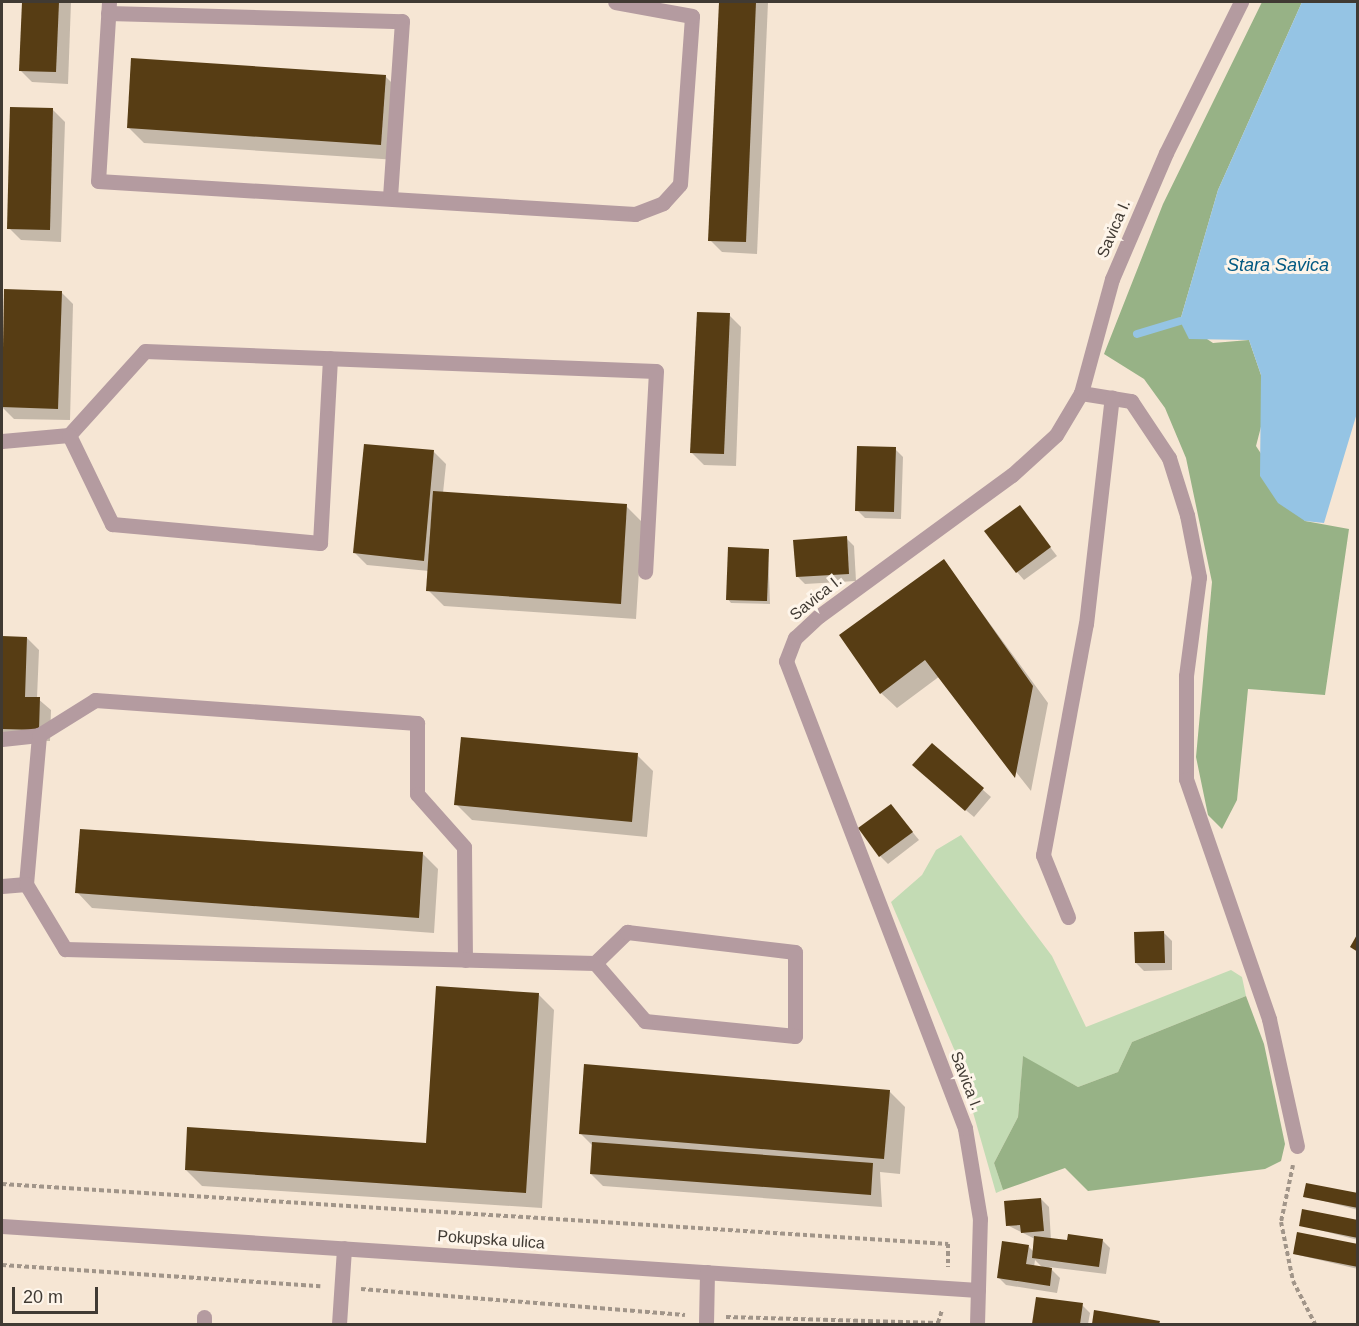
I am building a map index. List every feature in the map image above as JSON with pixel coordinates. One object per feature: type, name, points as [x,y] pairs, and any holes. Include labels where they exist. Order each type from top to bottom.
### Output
[{"type":"street","points":[[390,197],[402,21],[108,7],[98,181],[390,197],[634,214],[663,203],[680,184],[692,16],[615,2]]},
{"type":"street","name":"Savica I.","points":[[976,1324],[980,1219],[964,1128],[786,661],[795,639],[819,616],[1012,475],[1049,442],[1081,393],[1112,279],[1166,153],[1241,2]]},
{"type":"street","points":[[2,441],[69,435],[145,351],[656,371],[645,572]]},
{"type":"street","points":[[69,435],[112,524],[320,543],[330,358]]},
{"type":"street","points":[[1081,393],[1131,401],[1148,421],[1169,458],[1187,515],[1199,578],[1186,676],[1186,779],[1269,1019],[1297,1146]]},
{"type":"street","points":[[1068,917],[1043,855],[1086,624],[1112,397]]},
{"type":"street","points":[[2,739],[39,735],[95,700],[417,723],[417,794],[464,847],[465,960]]},
{"type":"street","points":[[39,735],[26,884],[65,949],[595,963],[627,932],[795,952],[795,1036],[645,1021],[595,963]]},
{"type":"street","points":[[2,886],[26,884]]},
{"type":"street","name":"Pokupska ulica","points":[[2,1226],[978,1290]]},
{"type":"street","points":[[339,1324],[344,1248]]},
{"type":"street","points":[[706,1321],[707,1272]]},
{"type":"path","points":[[1297,1146],[1281,1222],[1293,1281],[1315,1324]]},
{"type":"path","points":[[2,1184],[948,1244],[947,1288],[938,1323],[706,1321],[341,1287],[2,1265]]},
{"type":"green space","points":[[1262,2],[1302,2],[1218,190],[1180,321],[1213,343],[1249,340],[1261,375],[1263,419],[1256,446],[1305,521],[1349,529],[1325,695],[1248,689],[1237,800],[1222,829],[1208,815],[1196,757],[1212,582],[1186,458],[1165,408],[1144,379],[1104,354],[1163,204]]},
{"type":"green space","points":[[961,835],[1052,956],[1086,1027],[1231,970],[1242,977],[1246,996],[1132,1042],[1118,1072],[1078,1087],[1023,1057],[1018,1117],[994,1163],[1003,1190],[996,1193],[957,1056],[891,902],[922,875],[936,850]]},
{"type":"green space","points":[[1246,996],[1264,1044],[1285,1144],[1281,1161],[1265,1169],[1088,1191],[1065,1168],[1003,1190],[994,1163],[1018,1117],[1023,1056],[1078,1087],[1118,1072],[1132,1042]]},
{"type":"water","name":"Stara Savica","points":[[1302,2],[1358,2],[1357,413],[1324,523],[1305,521],[1278,503],[1260,476],[1261,375],[1249,340],[1189,339],[1180,321],[1218,190]]},
{"type":"building","points":[[22,2],[59,2],[56,72],[19,71]]},
{"type":"building","points":[[719,2],[756,2],[746,242],[708,241]]},
{"type":"building","points":[[131,58],[386,75],[381,145],[127,128]]},
{"type":"building","points":[[10,107],[53,108],[50,230],[7,229]]},
{"type":"building","points":[[4,289],[62,291],[58,409],[2,407]]},
{"type":"building","points":[[697,312],[730,313],[724,454],[690,453]]},
{"type":"building","points":[[364,444],[434,450],[424,561],[353,553]]},
{"type":"building","points":[[857,446],[896,447],[894,512],[855,511]]},
{"type":"building","points":[[433,491],[627,504],[621,604],[426,591]]},
{"type":"building","points":[[1020,505],[1051,547],[1016,573],[984,531]]},
{"type":"building","points":[[847,536],[849,574],[796,577],[793,540]]},
{"type":"building","points":[[728,547],[769,549],[767,601],[726,600]]},
{"type":"building","points":[[944,559],[1033,686],[1015,778],[925,660],[880,694],[839,635]]},
{"type":"building","points":[[2,636],[27,637],[25,697],[40,697],[39,730],[2,729]]},
{"type":"building","points":[[461,737],[638,753],[632,822],[454,805]]},
{"type":"building","points":[[932,743],[984,788],[965,811],[912,765]]},
{"type":"building","points":[[891,804],[913,832],[879,857],[858,828]]},
{"type":"building","points":[[80,829],[423,852],[419,918],[75,893]]},
{"type":"building","points":[[1164,931],[1165,963],[1135,963],[1134,932]]},
{"type":"building","points":[[1358,933],[1358,952],[1350,947]]},
{"type":"building","points":[[436,986],[539,993],[526,1193],[185,1170],[187,1127],[426,1143]]},
{"type":"building","points":[[584,1064],[890,1090],[884,1159],[579,1134]]},
{"type":"building","points":[[592,1142],[873,1163],[871,1195],[590,1174]]},
{"type":"building","points":[[1306,1183],[1358,1193],[1358,1208],[1303,1197]]},
{"type":"building","points":[[1041,1198],[1044,1231],[1021,1233],[1020,1225],[1006,1226],[1004,1201]]},
{"type":"building","points":[[1302,1209],[1358,1220],[1358,1238],[1299,1226]]},
{"type":"building","points":[[1297,1232],[1358,1244],[1358,1267],[1293,1254]]},
{"type":"building","points":[[1068,1234],[1103,1239],[1099,1267],[1032,1258],[1034,1236],[1067,1240]]},
{"type":"building","points":[[1002,1241],[1029,1245],[1026,1264],[1052,1268],[1050,1286],[997,1278]]},
{"type":"building","points":[[1036,1297],[1083,1303],[1080,1324],[1032,1324]]},
{"type":"building","points":[[1094,1310],[1160,1321],[1159,1324],[1092,1324]]},
{"type":"waterway","points":[[1137,334],[1180,321]]}]
